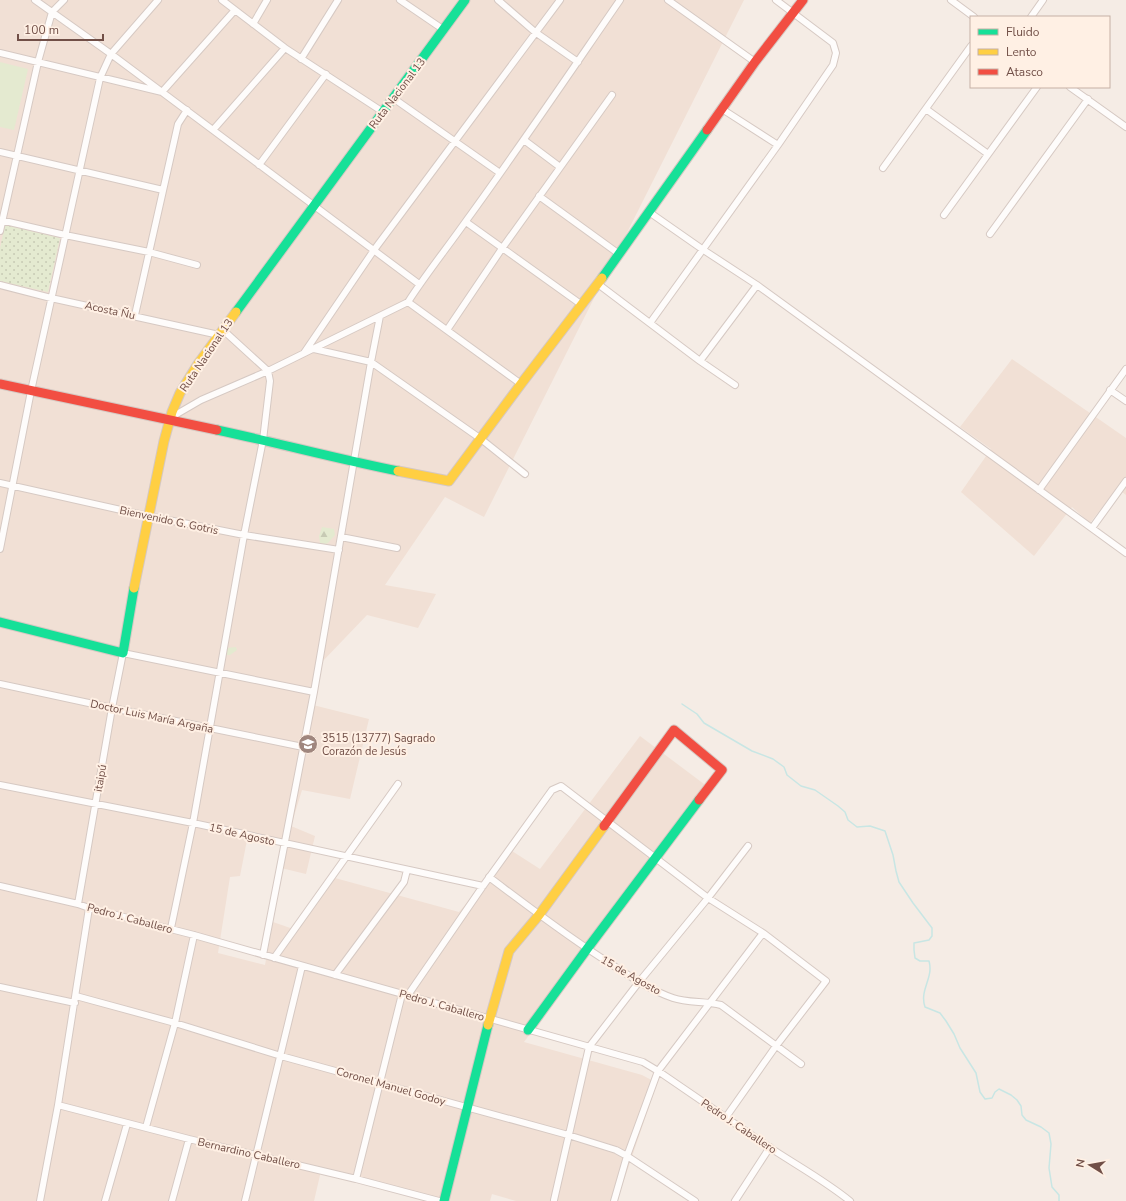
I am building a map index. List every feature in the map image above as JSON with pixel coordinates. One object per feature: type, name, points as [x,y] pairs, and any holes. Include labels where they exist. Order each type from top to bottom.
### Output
[{"type":"main road","name":"Ruta Nacional 13","points":[[123,653],[148,516],[170,419],[182,389],[198,364],[465,0]]},
{"type":"main road","points":[[0,384],[170,419],[354,462],[449,481],[598,284],[755,62],[804,0]]},
{"type":"main road","points":[[0,622],[123,653]]},
{"type":"main road","points":[[444,1201],[489,1019],[504,962],[509,951],[539,915],[674,730],[722,770],[528,1030]]},
{"type":"street","points":[[35,0],[187,110],[419,284]]},
{"type":"street","points":[[0,231],[1,220],[38,62],[52,12],[64,0]]},
{"type":"street","points":[[0,549],[31,391],[100,78],[111,54],[158,0]]},
{"type":"street","points":[[222,0],[285,48],[383,112]]},
{"type":"street","points":[[253,24],[267,0]]},
{"type":"street","points":[[301,59],[338,0]]},
{"type":"street","points":[[400,0],[444,30]]},
{"type":"street","points":[[498,0],[535,32],[578,62]]},
{"type":"street","points":[[303,355],[374,250],[560,0]]},
{"type":"street","points":[[170,419],[201,400],[314,350],[408,302],[419,284],[466,222],[524,140],[620,0]]},
{"type":"street","points":[[668,0],[755,62]]},
{"type":"street","points":[[650,323],[778,145],[833,65],[836,53],[832,43],[776,0]]},
{"type":"street","points":[[1032,16],[1043,0]]},
{"type":"street","points":[[955,1],[973,16]]},
{"type":"street","points":[[162,92],[235,10]]},
{"type":"street","points":[[883,168],[970,47]]},
{"type":"street","points":[[213,130],[285,48]]},
{"type":"street","points":[[0,53],[162,92]]},
{"type":"street","points":[[260,164],[326,74]]},
{"type":"street","points":[[944,215],[1036,88]]},
{"type":"street","points":[[1072,88],[1126,127]]},
{"type":"street","points":[[447,330],[503,247],[612,95]]},
{"type":"street","points":[[393,98],[500,173]]},
{"type":"street","points":[[990,234],[1088,99]]},
{"type":"street","points":[[722,109],[778,145]]},
{"type":"street","points":[[926,109],[988,154]]},
{"type":"street","points":[[135,315],[178,124],[187,110]]},
{"type":"street","points":[[524,140],[560,167]]},
{"type":"street","points":[[0,152],[163,190]]},
{"type":"street","points":[[540,196],[619,254]]},
{"type":"street","points":[[649,212],[757,286],[1126,553]]},
{"type":"street","points":[[1,220],[149,252],[197,265]]},
{"type":"street","points":[[466,222],[582,304]]},
{"type":"street","points":[[598,284],[700,361],[735,385]]},
{"type":"street","name":"Acosta Ñu","points":[[0,285],[51,298],[221,333],[268,371]]},
{"type":"street","points":[[700,361],[757,286]]},
{"type":"street","points":[[408,302],[521,384]]},
{"type":"street","points":[[263,955],[304,747],[380,316]]},
{"type":"street","points":[[314,350],[371,362],[481,439],[525,474]]},
{"type":"street","points":[[1039,490],[1126,369]]},
{"type":"street","points":[[171,928],[193,823],[244,535],[263,440],[270,381],[268,371]]},
{"type":"street","points":[[1110,390],[1126,401]]},
{"type":"street","points":[[1092,528],[1126,481]]},
{"type":"street","name":"Bienvenido G. Gotris","points":[[0,483],[148,516],[244,535],[339,550]]},
{"type":"street","points":[[341,537],[397,548]]},
{"type":"street","points":[[123,653],[314,692]]},
{"type":"street","name":"itaipú","points":[[78,904],[123,653]]},
{"type":"street","name":"Doctor Luis María Argaña","points":[[0,684],[304,747]]},
{"type":"street","points":[[274,958],[398,784]]},
{"type":"street","name":"15 de Agosto","points":[[0,785],[193,823],[482,886]]},
{"type":"street","points":[[356,1179],[380,1083],[405,995],[552,790],[561,786],[708,898],[763,933],[826,981],[776,1046],[726,1118]]},
{"type":"street","points":[[554,1200],[589,1047],[748,846]]},
{"type":"street","points":[[335,975],[404,882],[407,870]]},
{"type":"street","name":"15 de Agosto","points":[[489,877],[587,949],[639,982],[659,993],[675,999],[710,1002],[721,1005],[801,1064]]},
{"type":"street","name":"Pedro J. Caballero","points":[[0,886],[171,928],[643,1062],[813,1174],[850,1201]]},
{"type":"street","points":[[40,1201],[58,1105],[89,908]]},
{"type":"street","points":[[614,1201],[627,1156],[658,1071],[763,933]]},
{"type":"street","points":[[146,1127],[175,1023],[194,935]]},
{"type":"street","points":[[245,1201],[302,966]]},
{"type":"street","name":"Coronel Manuel Godoy","points":[[0,987],[75,1000],[175,1023],[281,1056],[568,1135],[616,1150],[695,1201]]},
{"type":"street","name":"Bernardino Caballero","points":[[58,1105],[127,1124],[146,1127],[439,1201]]},
{"type":"street","points":[[106,1201],[127,1124]]},
{"type":"street","points":[[172,1201],[190,1139]]},
{"type":"street","points":[[735,1201],[770,1147]]},
{"type":"shaded area","points":[[0,0],[744,0],[484,517],[445,497],[385,585],[436,594],[418,628],[367,615],[321,663],[313,705],[369,719],[350,799],[302,790],[291,826],[315,836],[306,874],[281,868],[285,847],[248,835],[240,876],[230,877],[218,953],[265,965],[273,922],[296,930],[335,878],[459,912],[512,851],[540,869],[640,736],[712,790],[524,1042],[642,1075],[657,1083],[617,1201],[516,1201],[492,1194],[490,1201],[426,1201],[321,1171],[314,1201],[0,1201]]},
{"type":"shaded area","points":[[1012,359],[1126,438],[1126,495],[1117,488],[1090,523],[1072,507],[1034,556],[961,492],[991,449],[960,427]]},
{"type":"green space","points":[[0,62],[28,69],[14,130],[0,127]]},
{"type":"green space","points":[[5,225],[60,238],[48,292],[0,281],[0,248]]},
{"type":"green space","points":[[322,527],[334,529],[335,535],[328,543],[325,544],[320,543],[319,536]]},
{"type":"green space","points":[[236,647],[237,650],[230,655],[226,655],[227,648]]},
{"type":"waterway","points":[[682,704],[697,714],[704,723],[752,751],[773,759],[784,767],[787,775],[801,786],[815,790],[838,806],[845,812],[848,820],[857,827],[870,826],[885,831],[893,855],[899,882],[932,928],[932,936],[929,940],[914,943],[915,958],[920,961],[929,961],[930,973],[924,995],[925,1007],[940,1013],[946,1021],[960,1048],[976,1073],[980,1092],[985,1099],[992,1098],[995,1092],[999,1089],[1011,1095],[1021,1106],[1022,1115],[1026,1120],[1041,1127],[1049,1133],[1051,1144],[1049,1168],[1052,1187],[1059,1195],[1059,1201]]},
{"type":"traffic: fast","points":[[236,312],[465,0]]},
{"type":"traffic: fast","points":[[602,278],[707,130]]},
{"type":"traffic: fast","points":[[217,430],[398,471]]},
{"type":"traffic: fast","points":[[0,622],[123,653],[134,588]]},
{"type":"traffic: fast","points":[[528,1030],[699,800]]},
{"type":"traffic: fast","points":[[444,1201],[488,1025]]},
{"type":"traffic: slow","points":[[398,471],[449,481],[602,278]]},
{"type":"traffic: slow","points":[[134,588],[164,441],[172,412],[180,393],[198,364],[236,312]]},
{"type":"traffic: slow","points":[[488,1025],[509,951],[539,915],[604,826]]},
{"type":"traffic: jam","points":[[707,130],[755,62],[803,0]]},
{"type":"traffic: jam","points":[[0,384],[217,430]]},
{"type":"traffic: jam","points":[[604,826],[674,730],[722,770],[699,800]]},
{"type":"place","name":"3515 (13777) Sagrado Corazón de Jesús","points":[[308,744]]}]
